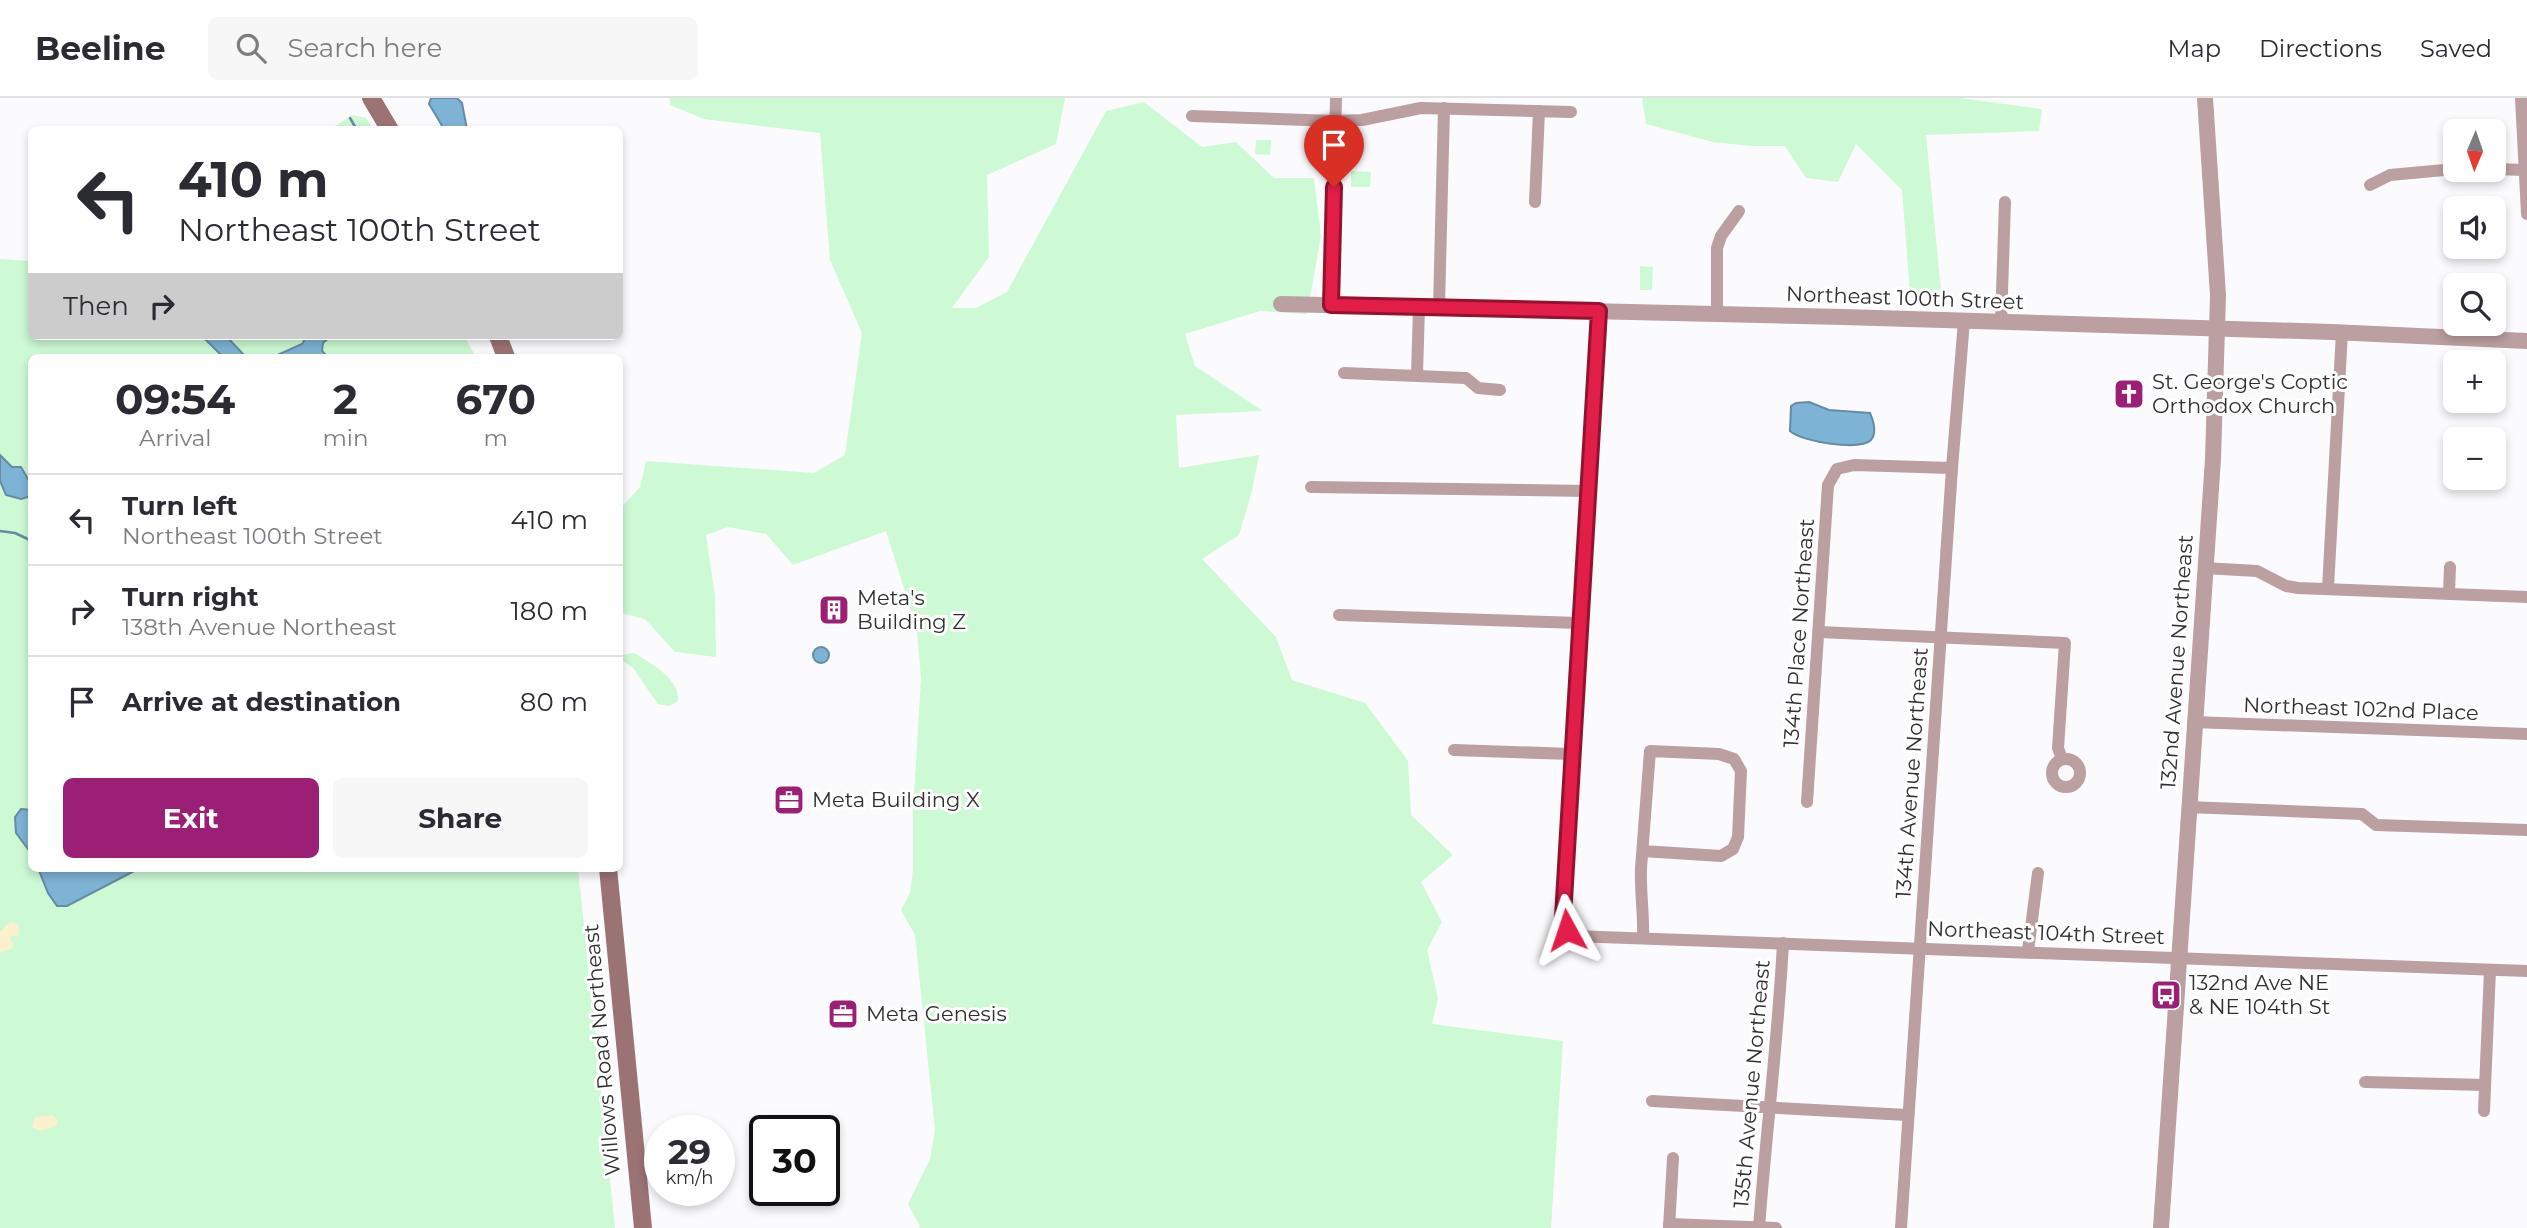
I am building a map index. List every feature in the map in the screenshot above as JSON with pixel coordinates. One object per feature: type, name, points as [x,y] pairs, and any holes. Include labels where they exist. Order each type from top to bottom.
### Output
[{"type":"main road","points":[[371,98],[388,126]]},
{"type":"main road","name":"Willows Road Northeast","points":[[608,872],[643,1228]]},
{"type":"street","points":[[1331,305],[1336,98]]},
{"type":"street","name":"132nd Avenue Northeast","points":[[2161,1228],[2193,722],[2213,458],[2218,328],[2205,98]]},
{"type":"street","points":[[2521,98],[2527,214]]},
{"type":"street","points":[[1192,116],[1336,121],[1362,120],[1422,107],[1525,105],[1539,111],[1571,112]]},
{"type":"street","points":[[1439,307],[1444,108]]},
{"type":"street","points":[[1535,202],[1539,111]]},
{"type":"street","points":[[2506,169],[2525,170]]},
{"type":"street","points":[[2370,185],[2390,175],[2443,170]]},
{"type":"street","points":[[2001,322],[2005,202]]},
{"type":"street","points":[[1717,314],[1717,248],[1721,236],[1739,211]]},
{"type":"street","name":"Northeast 100th Street","points":[[1281,304],[2218,328],[2527,341]]},
{"type":"street","points":[[1417,375],[1419,307]]},
{"type":"street","points":[[1454,750],[1572,754],[1599,311]]},
{"type":"street","name":"134th Avenue Northeast","points":[[1900,1228],[1964,321]]},
{"type":"street","points":[[2328,589],[2342,332]]},
{"type":"street","points":[[1344,373],[1466,378],[1478,388],[1500,390]]},
{"type":"street","name":"134th Place Northeast","points":[[1807,802],[1828,485],[1837,469],[1854,465],[1952,468]]},
{"type":"street","points":[[1311,487],[1589,491]]},
{"type":"street","points":[[2449,593],[2450,567]]},
{"type":"street","points":[[2204,568],[2257,571],[2286,586],[2310,589],[2527,597]]},
{"type":"street","points":[[1339,615],[1580,623]]},
{"type":"street","points":[[1819,632],[2065,643],[2058,748],[2062,759]]},
{"type":"street","name":"Northeast 102nd Place","points":[[2193,722],[2527,734]]},
{"type":"street","points":[[1643,851],[1721,856],[1733,849],[1738,837],[1741,771],[1734,759],[1719,754],[1650,751],[1643,851],[1641,880],[1643,939]]},
{"type":"street","name":"Northeast 104th Street","points":[[1572,754],[1563,917],[1567,930],[1573,936],[2527,971]]},
{"type":"street","points":[[2188,807],[2362,814],[2364,823],[2376,825],[2527,830]]},
{"type":"street","points":[[2028,951],[2038,873]]},
{"type":"street","name":"135th Avenue Northeast","points":[[1759,1228],[1776,1053],[1783,943]]},
{"type":"street","points":[[2484,1111],[2490,970]]},
{"type":"street","points":[[2365,1082],[2485,1085]]},
{"type":"street","points":[[1652,1101],[1907,1115]]},
{"type":"street","points":[[1673,1158],[1669,1226],[1776,1228]]},
{"type":"green space","points":[[670,98],[1065,98],[1056,144],[987,175],[989,257],[952,308],[976,308],[1007,292],[1106,111],[1144,102],[1202,147],[1236,142],[1274,178],[1314,178],[1321,236],[1307,314],[1260,311],[1185,334],[1195,366],[1263,411],[1176,415],[1179,468],[1259,455],[1239,535],[1202,559],[1276,637],[1292,680],[1365,703],[1408,761],[1411,815],[1453,855],[1421,882],[1442,922],[1427,950],[1438,998],[1432,1024],[1563,1041],[1551,1228],[919,1228],[908,1204],[930,1159],[935,1130],[915,935],[901,910],[910,893],[913,869],[913,811],[921,679],[917,630],[886,531],[793,565],[766,534],[728,527],[706,535],[715,596],[716,657],[675,652],[645,619],[623,614],[623,506],[640,487],[646,461],[814,473],[845,455],[862,333],[830,260],[820,133],[704,119],[670,105]]},
{"type":"green space","points":[[1642,98],[1960,98],[2042,109],[2039,131],[1926,135],[1941,291],[1910,293],[1902,190],[1856,144],[1838,182],[1806,178],[1785,146],[1713,142],[1646,124]]},
{"type":"green space","points":[[352,115],[366,118],[371,126],[336,126]]},
{"type":"green space","points":[[1256,140],[1271,140],[1270,155],[1255,154]]},
{"type":"green space","points":[[1351,171],[1371,172],[1370,187],[1351,187]]},
{"type":"green space","points":[[0,259],[28,261],[28,340],[466,340],[474,354],[28,354],[28,872],[578,872],[615,1228],[0,1228]]},
{"type":"green space","points":[[1640,266],[1653,267],[1652,290],[1640,290]]},
{"type":"green space","points":[[634,653],[656,667],[674,686],[678,701],[669,706],[658,704],[633,668],[623,661],[623,655]]},
{"type":"sand","points":[[13,922],[18,925],[19,935],[10,937],[12,949],[0,952],[0,932]]},
{"type":"sand","points":[[54,1115],[58,1122],[55,1127],[40,1131],[32,1127],[35,1117]]},
{"type":"water","points":[[431,98],[457,98],[462,103],[466,126],[442,126],[429,104]]},
{"type":"water","points":[[206,340],[230,340],[243,354],[220,354]]},
{"type":"water","points":[[304,340],[326,340],[322,351],[325,354],[280,354],[302,344]]},
{"type":"water","points":[[1809,402],[1829,410],[1870,413],[1874,426],[1873,437],[1865,443],[1844,445],[1818,442],[1796,435],[1790,431],[1791,406]]},
{"type":"water","points":[[0,455],[12,467],[21,467],[28,479],[28,497],[21,499],[6,495],[0,481]]},
{"type":"water","points":[[821,647],[827,649],[827,661],[821,663],[815,661],[813,655],[815,649]]},
{"type":"water","points":[[21,809],[28,810],[28,849],[16,833],[15,817]]},
{"type":"water","points":[[40,872],[132,872],[67,906],[57,906]]},
{"type":"waterway","points":[[350,118],[355,126]]},
{"type":"waterway","points":[[0,531],[15,533],[28,539]]},
{"type":"place","name":"St. George's Coptic Orthodox Church","points":[[2129,394]]},
{"type":"place","name":"Meta's Building Z","points":[[834,610]]},
{"type":"place","name":"Meta Building X","points":[[789,800]]},
{"type":"place","name":"132nd Ave NE & NE 104th St","points":[[2166,995]]},
{"type":"place","name":"Meta Genesis","points":[[843,1014]]},
{"type":"route","points":[[1334,187],[1331,305],[1599,311],[1563,917],[1567,930]]}]
